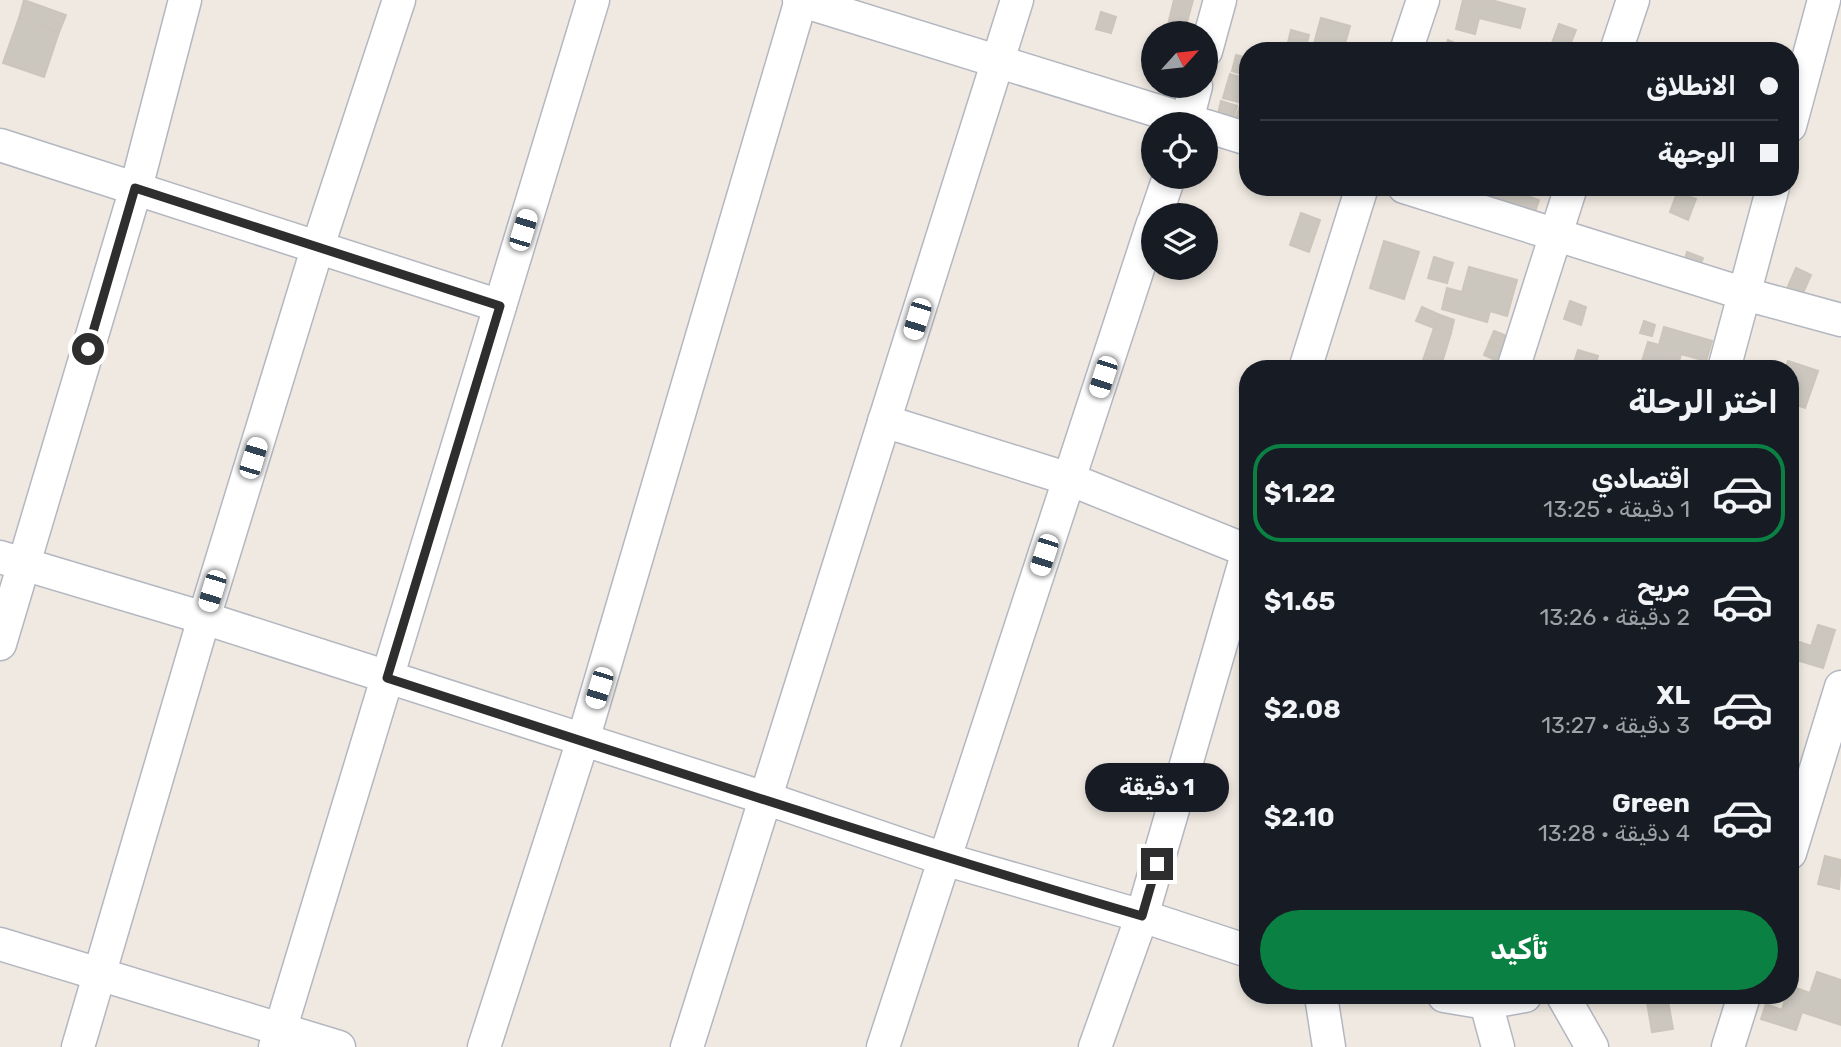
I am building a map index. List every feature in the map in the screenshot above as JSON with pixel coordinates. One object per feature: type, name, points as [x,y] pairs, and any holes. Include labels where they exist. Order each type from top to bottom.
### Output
[{"type":"street","points":[[0,644],[13,560],[135,188],[184,0]]},
{"type":"street","points":[[78,1047],[204,618],[318,246],[399,0]]},
{"type":"street","points":[[278,1038],[593,0]]},
{"type":"street","points":[[484,1047],[583,740],[801,0],[1156,112]]},
{"type":"street","points":[[687,1047],[1017,0]]},
{"type":"street","points":[[1214,21],[1220,0]]},
{"type":"street","points":[[1409,42],[1423,0]]},
{"type":"street","points":[[1619,42],[1633,0]]},
{"type":"street","points":[[1799,92],[1824,0]]},
{"type":"street","points":[[1218,131],[1239,136]]},
{"type":"street","points":[[0,145],[500,306]]},
{"type":"street","points":[[1308,360],[1359,196]]},
{"type":"street","points":[[1434,196],[1745,294],[1841,320]]},
{"type":"street","points":[[1516,360],[1567,196]]},
{"type":"street","points":[[1727,360],[1771,196]]},
{"type":"street","points":[[883,1047],[1141,260]]},
{"type":"street","points":[[884,421],[1069,479],[1239,547]]},
{"type":"street","points":[[13,560],[204,618],[765,798],[944,859],[1142,916],[1239,948]]},
{"type":"street","points":[[1095,1047],[1142,916],[1239,582]]},
{"type":"street","points":[[1799,828],[1836,724],[1841,687]]},
{"type":"street","points":[[0,944],[100,973],[278,1038],[340,1047]]},
{"type":"street","points":[[1322,1004],[1329,1047]]},
{"type":"street","points":[[1486,1004],[1498,1047]]},
{"type":"street","points":[[1568,1004],[1592,1047]]},
{"type":"street","points":[[1728,1047],[1741,1004]]},
{"type":"building","points":[[24,0],[66,15],[59,32],[19,18]]},
{"type":"building","points":[[1174,0],[1193,0],[1187,21],[1169,21]]},
{"type":"building","points":[[1463,0],[1491,0],[1525,9],[1520,28],[1479,18],[1475,34],[1456,29]]},
{"type":"building","points":[[1101,12],[1116,17],[1111,33],[1096,29]]},
{"type":"building","points":[[19,18],[59,32],[44,77],[3,63]]},
{"type":"building","points":[[1321,18],[1350,26],[1346,42],[1314,42]]},
{"type":"building","points":[[1559,24],[1576,30],[1571,42],[1552,42]]},
{"type":"building","points":[[1291,30],[1309,35],[1307,42],[1288,42]]},
{"type":"building","points":[[1236,55],[1239,56],[1239,73],[1232,71]]},
{"type":"building","points":[[1230,74],[1239,77],[1239,102],[1223,98]]},
{"type":"building","points":[[1221,101],[1237,106],[1232,122],[1218,118]]},
{"type":"building","points":[[1239,109],[1239,125],[1234,123]]},
{"type":"building","points":[[1486,196],[1527,196],[1539,200],[1532,221],[1484,205]]},
{"type":"building","points":[[1676,196],[1696,199],[1688,220],[1670,212]]},
{"type":"building","points":[[1301,213],[1320,220],[1309,252],[1290,245]]},
{"type":"building","points":[[1384,241],[1419,252],[1404,299],[1370,288]]},
{"type":"building","points":[[1687,252],[1703,258],[1699,268],[1684,262]]},
{"type":"building","points":[[1434,257],[1453,263],[1447,283],[1428,278]]},
{"type":"building","points":[[1469,267],[1517,280],[1507,316],[1490,311],[1487,322],[1442,309],[1447,288],[1462,292]]},
{"type":"building","points":[[1796,268],[1811,275],[1801,298],[1786,291]]},
{"type":"building","points":[[1570,301],[1586,307],[1581,325],[1564,319]]},
{"type":"building","points":[[1422,307],[1440,315],[1434,328],[1416,321]]},
{"type":"building","points":[[1440,315],[1454,320],[1451,333],[1434,328]]},
{"type":"building","points":[[1644,321],[1655,325],[1652,336],[1640,333]]},
{"type":"building","points":[[1664,327],[1712,341],[1706,360],[1681,354],[1679,360],[1642,360],[1648,342],[1659,345]]},
{"type":"building","points":[[1434,328],[1451,333],[1443,360],[1423,360]]},
{"type":"building","points":[[1494,331],[1507,336],[1502,348],[1489,343]]},
{"type":"building","points":[[1489,343],[1502,348],[1497,360],[1484,355]]},
{"type":"building","points":[[1578,350],[1598,356],[1597,360],[1575,360]]},
{"type":"building","points":[[1799,365],[1818,371],[1805,408],[1799,406]]},
{"type":"building","points":[[1818,625],[1835,630],[1823,668],[1799,661],[1799,642],[1811,646]]},
{"type":"building","points":[[1825,856],[1841,860],[1839,889],[1818,884]]},
{"type":"building","points":[[1817,972],[1841,980],[1841,1025],[1802,1012],[1796,1030],[1761,1019],[1766,1004],[1782,1010],[1784,1004],[1799,1004],[1799,989],[1810,993]]},
{"type":"building","points":[[1647,1004],[1668,1004],[1673,1029],[1652,1032]]},
{"type":"route","points":[[88,349],[135,188],[500,306],[387,678],[765,798],[944,859],[1142,916],[1157,864]]}]
